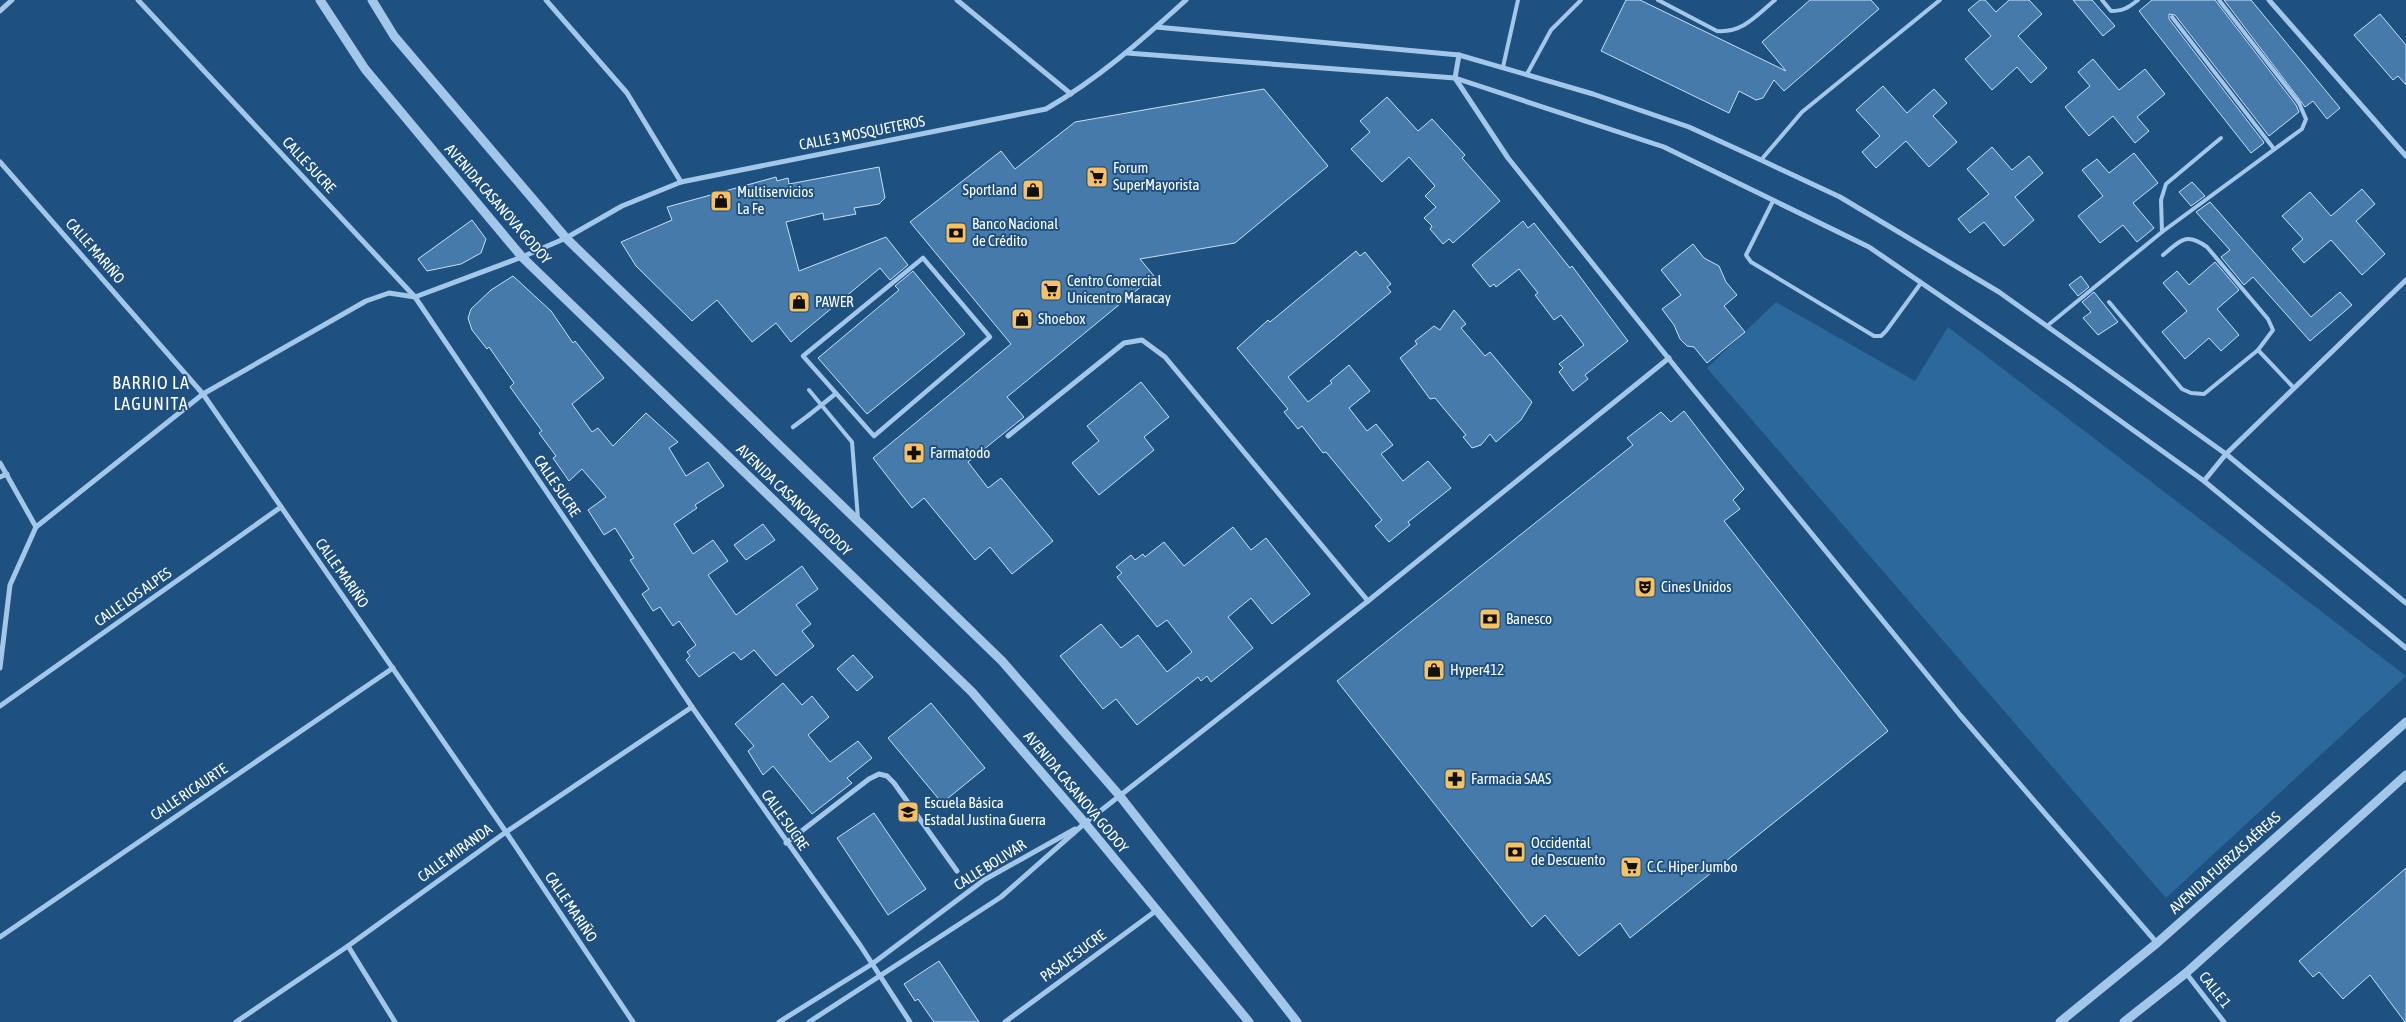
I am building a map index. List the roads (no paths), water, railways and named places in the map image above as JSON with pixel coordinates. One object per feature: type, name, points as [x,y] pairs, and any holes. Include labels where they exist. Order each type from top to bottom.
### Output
[{"type":"street","points":[[0,11],[12,0]]},
{"type":"street","name":"CALLE SUCRE","points":[[138,0],[415,297],[692,707],[872,964],[910,1022]]},
{"type":"street","name":"AVENIDA CASANOVA GODOY","points":[[320,0],[365,69],[522,257],[972,692],[1085,823],[1243,1020]]},
{"type":"street","name":"AVENIDA CASANOVA GODOY","points":[[372,0],[394,36],[566,238],[1002,661],[1119,796],[1297,1022]]},
{"type":"street","points":[[546,0],[627,93],[681,182]]},
{"type":"street","points":[[957,0],[1071,94]]},
{"type":"street","name":"CALLE 3 MOSQUETEROS","points":[[415,297],[522,257],[566,238],[622,206],[681,182],[1046,109],[1071,94],[1126,53],[1186,0]]},
{"type":"street","points":[[2269,0],[2406,156]]},
{"type":"street","points":[[1156,28],[1459,55],[1592,94],[1689,127],[1762,160],[1840,197],[1999,292],[2226,454],[2406,603]]},
{"type":"street","points":[[1126,53],[1455,78],[1664,147],[1869,247],[2069,384],[2204,481],[2406,648]]},
{"type":"street","points":[[1459,55],[1455,78],[1508,158],[1668,358],[1960,715],[2157,943]]},
{"type":"street","name":"CALLE MARIÑO","points":[[0,162],[203,394],[506,832],[633,1022]]},
{"type":"street","points":[[923,258],[990,337],[874,436],[835,394],[803,356],[923,258]]},
{"type":"street","points":[[2204,481],[2226,454],[2406,280]]},
{"type":"street","points":[[0,668],[10,585],[36,527],[203,394],[366,301],[389,293],[415,297]]},
{"type":"street","points":[[1008,436],[1124,344],[1142,340],[1165,356],[1368,601]]},
{"type":"street","points":[[1085,823],[1368,601],[1668,358]]},
{"type":"street","points":[[793,427],[835,394]]},
{"type":"street","points":[[0,464],[36,527]]},
{"type":"street","points":[[0,477],[7,474]]},
{"type":"street","name":"CALLE LOS ALPES","points":[[0,706],[281,507]]},
{"type":"street","name":"CALLE RICAURTE","points":[[0,937],[392,668]]},
{"type":"street","name":"CALLE MIRANDA","points":[[236,1022],[348,946],[506,832],[692,707]]},
{"type":"street","name":"AVENIDA FUERZAS AÉREAS","points":[[2060,1022],[2157,943],[2406,722]]},
{"type":"street","points":[[786,843],[869,779],[879,774],[894,782],[957,870]]},
{"type":"street","points":[[2124,1022],[2186,973],[2406,775]]},
{"type":"street","name":"CALLE BOLIVAR","points":[[779,1022],[872,964],[984,880],[1085,823]]},
{"type":"street","name":"CALLE BOLIVAR","points":[[810,1022],[1001,897],[1085,823]]},
{"type":"street","name":"PASAJE SUCRE","points":[[1005,1022],[1156,910]]},
{"type":"street","points":[[348,946],[396,1022]]},
{"type":"street","name":"CALLE 1","points":[[2186,973],[2224,1022]]},
{"type":"lane","points":[[1503,67],[1518,0]]},
{"type":"lane","points":[[1527,74],[1548,35],[1581,0]]},
{"type":"lane","points":[[1658,0],[1718,31],[1728,32],[1743,28],[1775,0]]},
{"type":"lane","points":[[1762,160],[1802,112],[1940,0]]},
{"type":"lane","points":[[2102,0],[2111,11],[2126,10],[2138,0]]},
{"type":"lane","points":[[2047,326],[2162,232],[2302,129],[2306,119],[2299,103],[2220,0]]},
{"type":"lane","points":[[2172,17],[2274,149]]},
{"type":"lane","points":[[2162,232],[2161,200],[2166,184],[2222,138]]},
{"type":"lane","points":[[1773,201],[1746,255],[1751,262],[1874,336],[1881,336],[1886,331],[1921,283]]},
{"type":"lane","points":[[2109,302],[2182,389],[2191,393],[2204,394],[2258,350],[2273,330],[2268,319],[2207,247],[2195,238],[2182,239],[2163,255]]},
{"type":"lane","points":[[2258,350],[2294,388]]},
{"type":"lane","points":[[809,390],[852,442],[858,521]]},
{"type":"place","name":"Forum SuperMayorista","points":[[1097,177]]},
{"type":"place","name":"Sportland","points":[[1033,190]]},
{"type":"place","name":"Multiservicios La Fe","points":[[721,201]]},
{"type":"place","name":"Banco Nacional de Crédito","points":[[956,233]]},
{"type":"place","name":"Centro Comercial Unicentro Maracay","points":[[1051,290]]},
{"type":"place","name":"PAWER","points":[[799,302]]},
{"type":"place","name":"Shoebox","points":[[1022,319]]},
{"type":"place","name":"Farmatodo","points":[[914,453]]},
{"type":"place","name":"Cines Unidos","points":[[1645,587]]},
{"type":"place","name":"Banesco","points":[[1490,619]]},
{"type":"place","name":"Hyper412","points":[[1434,670]]},
{"type":"place","name":"Farmacia SAAS","points":[[1455,779]]},
{"type":"place","name":"Escuela Básica Estadal Justina Guerra","points":[[908,812]]},
{"type":"place","name":"Occidental de Descuento","points":[[1515,852]]},
{"type":"place","name":"C.C. Hiper Jumbo","points":[[1631,867]]},
{"type":"district","name":"BARRIO LA LAGUNITA","points":[[151,393]]}]
